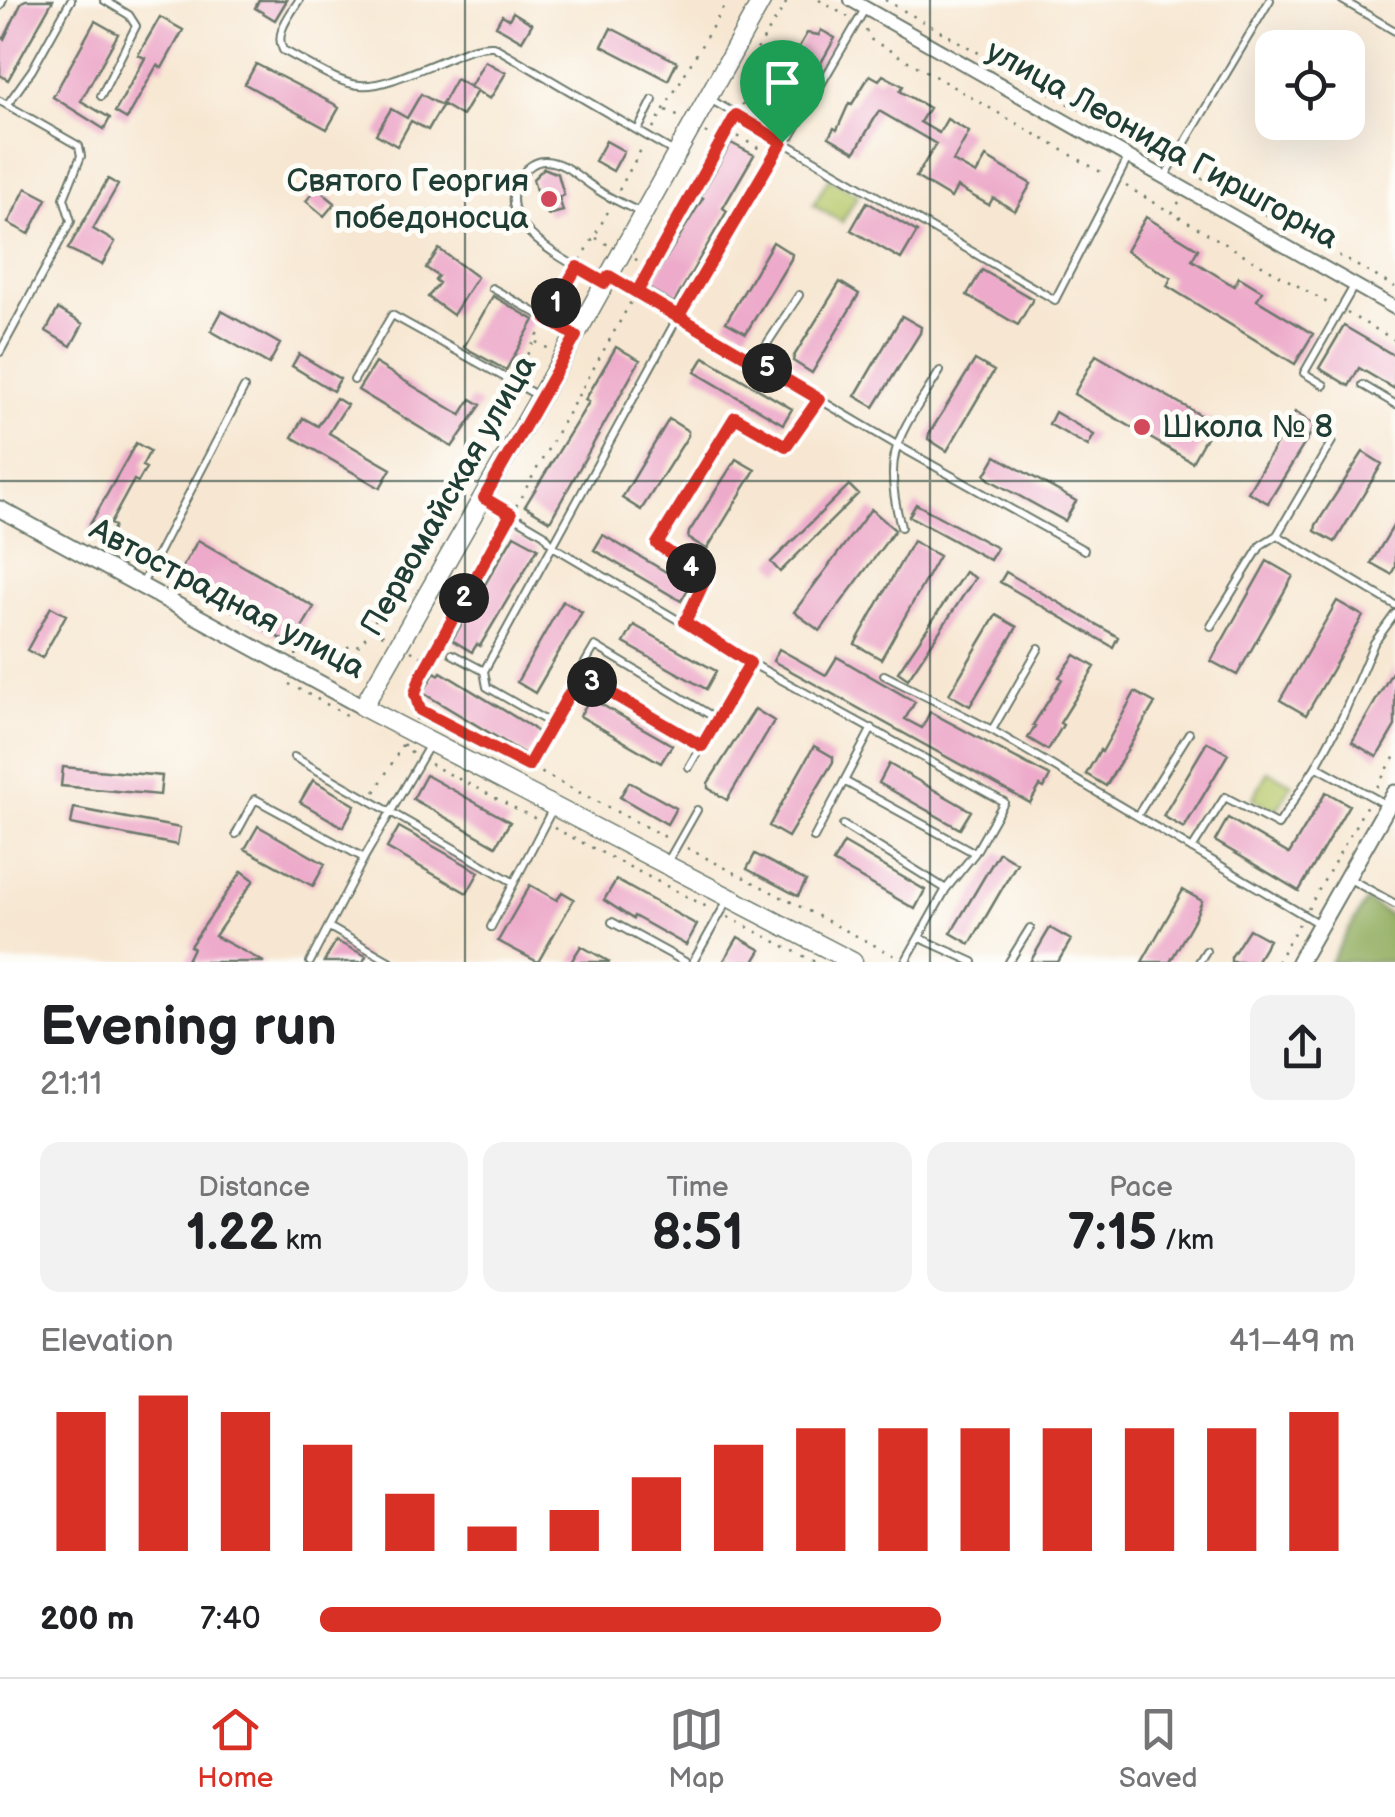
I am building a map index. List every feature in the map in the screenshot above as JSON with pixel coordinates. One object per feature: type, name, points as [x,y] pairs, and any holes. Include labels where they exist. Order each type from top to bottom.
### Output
[{"type":"main road","name":"Первомайская улица","points":[[358,713],[576,336],[762,0]]},
{"type":"main road","name":"Автострадная улица","points":[[358,713],[406,739],[430,744],[549,816],[665,866],[725,906],[853,962]]},
{"type":"street","name":"улица Леонида Гиршгорна","points":[[851,0],[1395,308]]},
{"type":"street","name":"Автострадная улица","points":[[0,510],[358,713]]},
{"type":"street","points":[[1298,962],[1391,799]]},
{"type":"lane","points":[[0,352],[70,220],[65,192],[81,156],[78,146],[3,103],[32,70],[71,0]]},
{"type":"lane","points":[[101,96],[136,26],[130,15],[104,0]]},
{"type":"lane","points":[[300,0],[280,34],[279,44],[283,50],[344,84],[372,88],[472,48],[494,46],[677,154]]},
{"type":"lane","points":[[1164,179],[1270,0]]},
{"type":"lane","points":[[1342,0],[1395,32]]},
{"type":"lane","points":[[716,719],[595,646],[550,723],[487,686],[484,671],[678,317],[865,8]]},
{"type":"lane","points":[[707,98],[1055,300],[1128,158]]},
{"type":"lane","points":[[638,130],[653,100]]},
{"type":"lane","points":[[643,214],[566,167],[544,160],[522,173],[514,188],[519,217],[534,242],[577,267],[637,292],[894,444],[1084,550]]},
{"type":"lane","points":[[1324,385],[1304,373],[1354,285]]},
{"type":"lane","points":[[492,288],[576,336]]},
{"type":"lane","points":[[756,362],[799,296]]},
{"type":"lane","points":[[354,380],[392,315],[541,397]]},
{"type":"lane","points":[[901,527],[891,490],[894,444],[940,370]]},
{"type":"lane","points":[[1363,386],[1395,404]]},
{"type":"lane","points":[[140,587],[244,388]]},
{"type":"lane","points":[[685,622],[706,578],[657,544],[735,417],[786,446],[819,399]]},
{"type":"lane","points":[[1212,626],[1260,545],[1277,535],[1332,441]]},
{"type":"lane","points":[[484,498],[544,534],[554,547],[750,663],[1004,802],[976,852],[946,890],[905,962]]},
{"type":"lane","points":[[1277,535],[1395,605]]},
{"type":"lane","points":[[1192,849],[1225,796],[1278,825],[1316,766],[1342,718],[1374,643],[1395,614]]},
{"type":"lane","points":[[992,730],[1039,648]]},
{"type":"lane","points":[[452,654],[484,671]]},
{"type":"lane","points":[[689,768],[750,663]]},
{"type":"lane","points":[[580,675],[702,746]]},
{"type":"lane","points":[[884,676],[992,730],[1320,924]]},
{"type":"lane","points":[[814,838],[872,728]]},
{"type":"lane","points":[[1137,816],[1189,733]]},
{"type":"lane","points":[[310,962],[430,744]]},
{"type":"lane","points":[[294,757],[513,882]]},
{"type":"lane","points":[[1316,766],[1372,797],[1391,799]]},
{"type":"lane","points":[[844,781],[976,852]]},
{"type":"lane","points":[[236,834],[255,799],[364,858]]},
{"type":"lane","points":[[665,866],[698,810]]},
{"type":"lane","points":[[491,927],[549,816]]},
{"type":"lane","points":[[843,825],[946,890]]},
{"type":"lane","points":[[1346,877],[1395,904]]},
{"type":"lane","points":[[693,962],[725,906]]},
{"type":"lane","points":[[612,922],[685,962]]},
{"type":"lane","points":[[329,927],[391,962]]},
{"type":"lane","points":[[1009,962],[1030,928]]},
{"type":"lane","points":[[920,938],[973,962]]},
{"type":"lane","points":[[1199,962],[1206,951]]},
{"type":"path","points":[[293,656],[361,644],[728,0]]},
{"type":"path","points":[[371,799],[420,710],[415,694],[420,678],[752,88],[745,69],[788,0]]},
{"type":"path","points":[[820,0],[864,26],[870,38],[1395,340]]},
{"type":"path","points":[[885,0],[1395,287]]},
{"type":"path","points":[[728,130],[773,156]]},
{"type":"path","points":[[1172,213],[1185,191]]},
{"type":"path","points":[[287,682],[358,713]]},
{"type":"path","points":[[420,710],[905,962]]},
{"type":"path","points":[[528,766],[550,723]]},
{"type":"path","points":[[386,737],[406,739]]},
{"type":"path","points":[[406,739],[410,754],[549,816],[725,906],[815,962]]},
{"type":"path","points":[[1277,962],[1395,756]]},
{"type":"green space","points":[[829,178],[858,195],[842,222],[813,205]]},
{"type":"green space","points":[[1268,771],[1292,784],[1279,807],[1272,809],[1253,798]]},
{"type":"green space","points":[[1366,901],[1395,918],[1395,962],[1330,962]]},
{"type":"building","points":[[26,0],[53,0],[8,80],[0,75],[0,36],[4,39]]},
{"type":"building","points":[[259,0],[287,0],[275,20],[255,8]]},
{"type":"building","points":[[513,12],[532,24],[522,41],[496,26],[502,15],[509,19]]},
{"type":"building","points":[[160,17],[183,30],[162,68],[157,65],[127,119],[115,112],[145,58],[138,55]]},
{"type":"building","points":[[95,21],[118,34],[81,101],[110,118],[104,129],[53,97]]},
{"type":"building","points":[[611,28],[677,62],[668,80],[602,46]]},
{"type":"building","points":[[821,30],[835,38],[808,86],[800,81],[776,121],[757,110],[760,105],[756,103],[775,71],[786,69],[807,33],[819,35]]},
{"type":"building","points":[[485,61],[506,73],[490,99],[470,87]]},
{"type":"building","points":[[256,64],[339,108],[327,129],[245,84]]},
{"type":"building","points":[[870,75],[879,80],[883,75],[903,86],[900,91],[929,108],[920,122],[939,133],[947,119],[969,132],[953,161],[976,174],[986,157],[1031,184],[1015,211],[993,198],[989,205],[957,187],[951,198],[916,177],[936,144],[879,111],[855,152],[829,137]]},
{"type":"building","points":[[456,79],[477,91],[462,116],[442,104]]},
{"type":"building","points":[[421,94],[442,106],[428,130],[411,121],[397,146],[376,134],[391,109],[407,118]]},
{"type":"building","points":[[606,141],[624,151],[613,171],[595,161]]},
{"type":"building","points":[[731,143],[754,155],[674,303],[648,288],[703,198],[700,197]]},
{"type":"building","name":"Святого Георгия победоносца","points":[[544,168],[558,174],[564,195],[559,197],[563,211],[548,215],[544,201],[539,202],[533,179]]},
{"type":"building","points":[[108,179],[118,185],[93,229],[115,242],[102,265],[68,249]]},
{"type":"building","points":[[26,188],[47,199],[29,234],[8,223]]},
{"type":"building","points":[[317,188],[335,203],[324,216],[306,201]]},
{"type":"building","points":[[867,202],[917,232],[901,259],[851,230]]},
{"type":"building","points":[[1146,217],[1198,249],[1192,260],[1234,286],[1239,277],[1262,291],[1257,300],[1313,334],[1295,364],[1167,286],[1171,278],[1126,251]]},
{"type":"building","points":[[773,242],[792,254],[791,259],[746,333],[726,322]]},
{"type":"building","points":[[439,249],[477,277],[453,315],[428,297],[439,283],[435,280],[438,276],[426,268]]},
{"type":"building","points":[[982,270],[1033,299],[1018,325],[967,295]]},
{"type":"building","points":[[840,282],[859,294],[812,373],[793,361],[794,356]]},
{"type":"building","points":[[493,296],[534,320],[506,370],[464,347]]},
{"type":"building","points":[[58,309],[83,324],[71,346],[46,331]]},
{"type":"building","points":[[222,311],[280,344],[269,364],[211,331]]},
{"type":"building","points":[[902,316],[921,327],[920,333],[874,407],[855,396]]},
{"type":"building","points":[[1344,326],[1395,356],[1395,389],[1359,368],[1349,386],[1319,368]]},
{"type":"building","points":[[616,347],[640,360],[550,521],[525,506],[589,402],[585,400]]},
{"type":"building","points":[[299,354],[340,379],[333,391],[292,366]]},
{"type":"building","points":[[1096,355],[1214,423],[1192,462],[1074,394]]},
{"type":"building","points":[[704,357],[792,409],[783,424],[695,372]]},
{"type":"building","points":[[975,360],[994,371],[947,451],[928,439],[929,434]]},
{"type":"building","points":[[375,363],[461,415],[471,399],[481,405],[452,447],[358,390]]},
{"type":"building","points":[[336,398],[347,405],[329,433],[391,469],[380,488],[292,437],[303,418],[318,426]]},
{"type":"building","points":[[1055,412],[1094,435],[1088,446],[1049,424]]},
{"type":"building","points":[[1295,412],[1314,424],[1313,430],[1268,503],[1248,492]]},
{"type":"building","points":[[669,419],[688,431],[688,436],[641,510],[622,498]]},
{"type":"building","points":[[136,443],[150,451],[142,466],[146,468],[138,482],[134,480],[110,524],[114,526],[108,539],[88,528]]},
{"type":"building","points":[[1363,452],[1382,464],[1335,542],[1315,531],[1316,525]]},
{"type":"building","points":[[996,456],[1076,501],[1065,521],[990,480],[985,475]]},
{"type":"building","points":[[736,459],[755,470],[707,549],[688,538],[689,532]]},
{"type":"building","points":[[849,485],[858,494],[780,572],[771,562]]},
{"type":"building","points":[[916,504],[997,548],[990,560],[909,516]]},
{"type":"building","points":[[871,509],[895,530],[820,631],[794,612]]},
{"type":"building","points":[[1395,523],[1395,567],[1391,574],[1371,563]]},
{"type":"building","points":[[514,535],[538,548],[480,646],[477,644],[472,652],[452,640]]},
{"type":"building","points":[[603,535],[690,586],[681,601],[594,550]]},
{"type":"building","points":[[198,540],[314,607],[292,645],[176,578]]},
{"type":"building","points":[[913,541],[939,556],[881,659],[855,644]]},
{"type":"building","points":[[1267,561],[1293,576],[1237,675],[1211,661]]},
{"type":"building","points":[[965,572],[975,578],[908,679],[898,672]]},
{"type":"building","points":[[1006,572],[1118,637],[1113,647],[1000,582]]},
{"type":"building","points":[[563,601],[582,612],[535,693],[517,682]]},
{"type":"building","points":[[1337,601],[1363,616],[1306,715],[1280,700]]},
{"type":"building","points":[[51,607],[66,615],[42,658],[27,650]]},
{"type":"building","points":[[996,615],[1017,627],[970,706],[949,694]]},
{"type":"building","points":[[634,625],[716,671],[706,689],[624,643]]},
{"type":"building","points":[[779,649],[826,675],[837,657],[915,702],[905,719],[922,728],[930,712],[1050,776],[1030,803],[773,661]]},
{"type":"building","points":[[1075,655],[1095,667],[1048,750],[1028,738],[1062,679],[1059,677]]},
{"type":"building","points":[[1395,667],[1395,726],[1377,757],[1352,742]]},
{"type":"building","points":[[435,672],[533,728],[540,735],[528,756],[423,693]]},
{"type":"building","points":[[1135,692],[1155,703],[1106,786],[1086,774]]},
{"type":"building","points":[[590,698],[672,745],[661,763],[580,716]]},
{"type":"building","points":[[755,709],[774,721],[727,800],[708,788],[708,783]]},
{"type":"building","points":[[1207,742],[1228,754],[1184,828],[1163,816]]},
{"type":"building","points":[[814,746],[833,757],[833,762],[788,837],[769,826]]},
{"type":"building","points":[[889,764],[971,811],[960,829],[879,783]]},
{"type":"building","points":[[63,767],[162,776],[160,795],[61,786]]},
{"type":"building","points":[[426,775],[510,822],[496,846],[413,799]]},
{"type":"building","points":[[313,780],[355,805],[343,827],[300,802]]},
{"type":"building","points":[[629,782],[676,808],[667,824],[620,797]]},
{"type":"building","points":[[1326,792],[1349,805],[1299,891],[1215,841],[1228,818],[1289,854]]},
{"type":"building","points":[[74,808],[180,828],[177,845],[71,824]]},
{"type":"building","points":[[258,826],[325,864],[313,886],[245,849]]},
{"type":"building","points":[[399,827],[479,872],[467,893],[387,848]]},
{"type":"building","points":[[844,843],[925,890],[915,909],[833,862]]},
{"type":"building","points":[[999,852],[1017,863],[970,944],[951,933]]},
{"type":"building","points":[[755,854],[806,881],[798,896],[747,869]]},
{"type":"building","points":[[242,871],[254,880],[215,936],[264,962],[186,962],[193,948],[190,946]]},
{"type":"building","points":[[616,880],[697,925],[686,945],[604,900]]},
{"type":"building","points":[[530,885],[557,900],[562,892],[574,899],[538,962],[498,941]]},
{"type":"building","points":[[1183,890],[1202,901],[1170,962],[1142,962]]},
{"type":"building","points":[[1050,928],[1071,940],[1058,962],[1030,962]]},
{"type":"building","points":[[1249,929],[1269,940],[1256,962],[1231,962],[1231,957]]},
{"type":"building","points":[[738,937],[761,950],[754,962],[723,962]]},
{"type":"building","points":[[336,941],[366,956],[363,962],[324,962]]},
{"type":"building","points":[[581,946],[610,962],[571,962]]},
{"type":"place","name":"Святого Георгия победоносца","points":[[549,199]]},
{"type":"place","name":"Школа № 8","points":[[1142,427]]},
{"type":"route","points":[[782,142],[678,317],[609,276],[605,283],[577,267],[547,319],[576,336],[484,498],[511,514],[420,678],[415,694],[420,710],[528,766],[580,675],[702,746],[750,663],[685,622],[706,578],[657,544],[735,417],[786,446],[819,399],[678,317],[637,292],[736,115],[782,142]]}]
